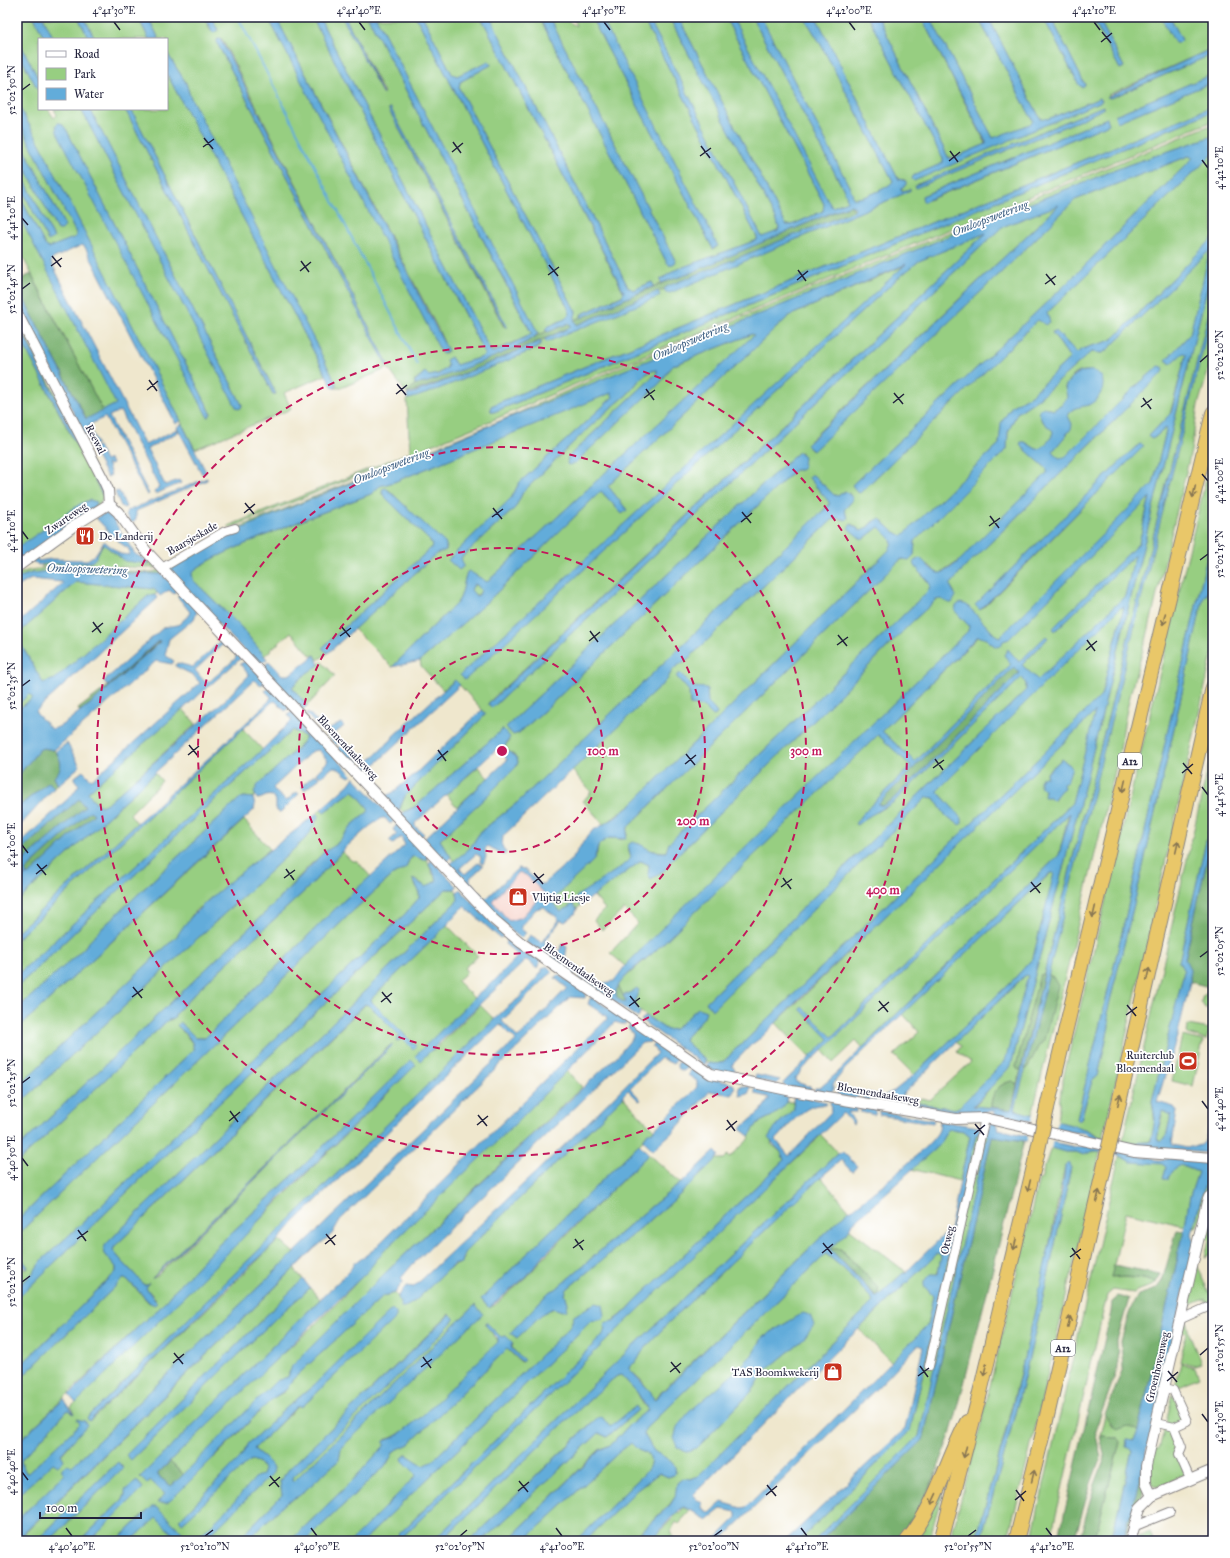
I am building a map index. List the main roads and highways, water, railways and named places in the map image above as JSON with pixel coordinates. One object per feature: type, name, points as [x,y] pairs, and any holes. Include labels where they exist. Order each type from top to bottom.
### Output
[{"type":"highway","name":"A12","points":[[941,1541],[978,1401],[1213,413]]},
{"type":"highway","name":"A12","points":[[1016,1541],[1044,1428],[1111,1138],[1213,687]]},
{"type":"highway","name":"A12","points":[[907,1541],[931,1505],[953,1449],[978,1401]]},
{"type":"water","points":[[34,17],[43,17],[54,38],[44,38]]},
{"type":"water","points":[[78,17],[84,17],[94,38],[88,38]]},
{"type":"water","points":[[138,17],[148,17],[158,38],[148,38]]},
{"type":"water","points":[[204,17],[211,17],[218,30],[213,33]]},
{"type":"water","points":[[268,17],[276,17],[448,351],[442,354]]},
{"type":"water","points":[[312,17],[319,17],[491,352],[495,352],[532,334],[368,17],[376,17],[538,333],[533,338],[521,345],[467,367],[425,383],[415,384],[414,382],[425,372],[429,376],[439,374],[448,367],[446,360],[451,357],[456,365],[482,357],[485,354]]},
{"type":"water","points":[[342,17],[345,17],[383,94],[382,93]]},
{"type":"water","points":[[416,17],[423,17],[452,74],[457,76],[489,61],[491,63],[491,65],[460,82],[459,88],[576,312],[574,320],[577,325],[658,291],[660,295],[656,298],[547,342],[545,341],[545,339],[571,327],[569,323],[548,332],[545,329],[565,319],[569,315],[569,310]]},
{"type":"water","points":[[481,17],[490,17],[628,287],[633,290],[652,282],[654,286],[581,318],[582,314],[622,296],[624,292]]},
{"type":"water","points":[[539,17],[549,17],[676,262],[670,266],[666,261]]},
{"type":"water","points":[[591,17],[601,17],[718,246],[713,249]]},
{"type":"water","points":[[642,17],[648,17],[762,237],[778,231],[779,228],[777,221],[669,17],[678,17],[786,225],[792,225],[823,211],[824,204],[725,17],[732,17],[831,206],[833,207],[847,201],[846,194],[752,17],[761,17],[852,192],[853,198],[868,196],[887,187],[893,181],[819,41],[804,17],[816,17],[898,179],[906,181],[906,185],[901,188],[901,190],[903,191],[910,189],[910,191],[670,293],[666,292],[664,289],[668,286],[854,211],[855,207],[851,205],[845,207],[683,276],[661,283],[660,280],[675,270],[757,240],[757,237]]},
{"type":"water","points":[[868,17],[878,17],[948,157],[951,159],[986,144],[986,142],[921,17],[930,17],[993,138],[1030,124],[1033,121],[978,17],[988,17],[1040,118],[1048,119],[1100,98],[1102,101],[914,181],[912,179],[913,176],[943,163],[943,159]]},
{"type":"water","points":[[1043,17],[1051,17],[1085,85],[1084,86],[1081,87],[1079,85]]},
{"type":"water","points":[[1092,17],[1098,17],[1124,67],[1120,69]]},
{"type":"water","points":[[1161,17],[1170,17],[1182,40],[1179,43],[1175,43]]},
{"type":"water","points":[[17,37],[38,78],[38,90],[17,50]]},
{"type":"water","points":[[220,38],[388,364],[387,366],[216,41]]},
{"type":"water","points":[[1213,48],[1213,54],[1118,95],[1110,98],[1107,97]]},
{"type":"water","points":[[168,55],[186,83],[190,96],[337,385],[333,388],[168,76]]},
{"type":"water","points":[[1213,74],[1213,82],[1117,122],[1115,115]]},
{"type":"water","points":[[17,103],[40,144],[181,421],[176,424],[85,247],[82,245],[52,259],[51,262],[145,445],[177,429],[178,432],[147,449],[165,485],[179,480],[181,483],[155,494],[154,492],[159,487],[120,411],[109,416],[149,494],[147,495],[105,417],[89,425],[97,444],[91,447],[17,302],[17,286],[86,419],[116,404],[17,212],[17,191],[45,245],[48,248],[76,237],[76,233],[17,118]]},
{"type":"water","points":[[1103,106],[1103,109],[1078,121],[916,188],[915,187],[916,185]]},
{"type":"water","points":[[1213,106],[1213,111],[494,412],[491,411],[491,406],[502,401]]},
{"type":"water","points":[[390,107],[507,326],[506,328],[389,110]]},
{"type":"water","points":[[82,110],[91,110],[242,405],[241,408],[238,409]]},
{"type":"water","points":[[126,110],[132,110],[276,394],[273,394]]},
{"type":"water","points":[[1107,118],[1109,124],[923,202],[922,196]]},
{"type":"water","points":[[61,123],[66,129],[211,413],[209,417],[207,416],[57,132],[56,125]]},
{"type":"water","points":[[17,135],[65,226],[62,230],[57,230],[17,151]]},
{"type":"water","points":[[1213,136],[1213,154],[1047,313],[1050,322],[1046,325],[1038,320],[860,493],[857,492],[852,485],[1063,287],[1193,158],[1189,156],[1075,200],[1011,263],[813,451],[806,445],[1059,205],[1002,227],[492,708],[488,704],[986,233],[919,261],[897,279],[465,680],[460,675],[906,264],[789,316],[608,486],[627,510],[622,514],[601,491],[488,601],[420,661],[392,667],[457,603],[461,596],[467,572],[469,571],[487,582],[754,335],[752,334],[674,365],[660,383],[575,463],[569,465],[567,464],[568,457],[657,373],[657,370],[651,371],[642,377],[627,394],[523,492],[515,508],[461,558],[464,566],[459,570],[448,560],[512,497],[519,483],[613,397],[611,393],[394,482],[380,486],[371,494],[245,544],[201,566],[192,573],[193,580],[241,627],[267,659],[258,665],[168,571],[229,534],[290,508],[998,216],[1128,165]],"holes":[[[474,584],[481,590],[479,595],[476,596],[471,590]]]},
{"type":"water","points":[[17,165],[54,238],[48,241],[17,179]]},
{"type":"water","points":[[1213,238],[1213,264],[1083,792],[1012,1062],[1008,1069],[973,1106],[1012,1110],[1047,962],[1213,297],[1213,308],[1015,1110],[1075,1126],[1087,1130],[1101,1138],[1122,1143],[1151,1141],[1155,1119],[1152,1101],[1184,971],[1179,962],[1213,810],[1213,832],[1185,959],[1190,969],[1190,982],[1178,1033],[1157,1102],[1174,1107],[1177,1111],[1173,1145],[1187,1148],[1204,1143],[1213,1115],[1213,1153],[1132,1148],[1089,1137],[1085,1133],[1071,1132],[1002,1114],[998,1117],[996,1124],[998,1129],[1075,1147],[1088,1146],[1159,1160],[1169,1158],[1213,1163],[1213,1170],[1208,1172],[1192,1234],[1195,1243],[1146,1455],[1123,1541],[1111,1541],[1132,1450],[1126,1447],[1127,1440],[1134,1441],[1138,1431],[1184,1231],[1190,1196],[1198,1172],[1180,1165],[1169,1175],[1168,1179],[1163,1179],[1166,1167],[1162,1164],[1131,1162],[1120,1156],[1099,1151],[1093,1151],[1084,1155],[1076,1152],[1065,1152],[1026,1141],[992,1136],[923,1440],[820,1541],[814,1541],[919,1436],[970,1206],[988,1135],[983,1134],[985,1128],[987,1129],[991,1123],[994,1111],[958,1116],[917,1109],[918,1103],[955,1109],[959,1107],[1005,1061],[1028,976],[1026,975],[1022,978],[899,1098],[900,1101],[914,1102],[913,1108],[885,1104],[885,1095],[894,1091],[914,1075],[1014,979],[1033,958],[1054,873],[1050,873],[845,1069],[833,1084],[833,1091],[831,1093],[814,1091],[815,1088],[820,1088],[837,1073],[1059,855],[1070,813],[804,1068],[795,1079],[796,1082],[811,1087],[811,1090],[784,1086],[783,1083],[829,1039],[800,1009],[802,1007],[832,1037],[1072,803],[1095,712],[797,1001],[762,1037],[751,1045],[732,1065],[735,1071],[734,1075],[713,1071],[706,1066],[709,1063],[720,1063],[741,1045],[1041,756],[1101,696],[1124,607],[1120,608],[937,791],[962,818],[962,823],[960,825],[946,816],[934,798],[927,797],[712,1010],[706,1002],[1026,690],[1026,684],[1022,677],[894,802],[857,825],[855,824],[861,815],[911,766],[878,735],[654,952],[624,978],[616,990],[616,995],[618,999],[625,1003],[626,1001],[623,995],[628,994],[637,988],[639,990],[634,1003],[640,1012],[638,1018],[579,977],[580,975],[585,975],[600,984],[614,981],[625,966],[673,917],[968,631],[969,626],[955,611],[956,606],[960,603],[967,605],[995,635],[1000,637],[1153,484],[1167,427],[1154,438],[1151,439],[1149,436],[1171,413],[1186,354],[1183,353],[1171,364],[1166,360],[1190,334],[1210,250],[1107,350],[1102,353],[1091,352],[1038,399],[1017,413],[1008,432],[1007,449],[915,541],[914,555],[909,560],[902,559],[898,562],[628,827],[626,839],[609,838],[599,844],[594,860],[551,901],[561,912],[573,904],[577,909],[575,914],[565,922],[561,920],[544,943],[556,952],[558,952],[563,944],[567,947],[565,959],[576,969],[576,975],[526,942],[530,935],[542,942],[559,920],[558,918],[543,907],[536,909],[521,926],[521,929],[526,933],[521,938],[513,932],[476,894],[479,891],[484,898],[487,898],[518,868],[524,869],[540,884],[543,884],[573,858],[592,831],[615,818],[633,803],[889,550],[892,543],[890,538],[879,527],[862,540],[848,528],[851,524],[861,531],[874,521],[880,519],[893,531],[902,536],[999,444],[1001,423],[1012,406],[1031,395],[1070,358],[1052,332],[1056,331],[1077,353],[1114,338]],"holes":[[[1150,497],[1139,543],[1053,628],[1055,631],[1135,555],[1125,596],[1038,680],[1022,665],[1048,638],[1046,636],[1019,662],[1008,649],[1004,655],[1011,664],[915,762],[882,731],[978,636],[986,639],[996,647],[1001,646],[1003,641],[1009,639]],[[1014,667],[1019,673],[914,779],[892,800],[882,806],[878,804]],[[519,872],[526,875],[544,893],[522,917],[509,921],[492,901]],[[1163,1111],[1171,1115],[1166,1137],[1161,1142],[1157,1139]]]},
{"type":"water","points":[[20,334],[23,334],[103,490],[103,495],[19,336]]},
{"type":"water","points":[[541,341],[541,345],[535,349],[429,393],[407,399],[407,395],[476,369]]},
{"type":"water","points":[[1159,366],[1163,367],[1164,371],[963,569],[950,585],[956,596],[952,603],[941,599],[936,600],[913,621],[828,707],[671,861],[666,869],[651,879],[648,874],[649,865],[641,861],[580,906],[576,902],[577,896],[621,867],[631,858],[628,845],[632,842],[654,851],[666,852],[669,843],[929,590],[930,584],[915,566],[914,561],[920,558],[938,573],[946,571],[956,564],[1047,473],[1047,469],[1020,445],[1021,442],[1025,442],[1036,449],[1040,449],[1052,436],[1053,431],[1041,419],[1039,413],[1040,409],[1044,407],[1053,410],[1062,405],[1067,397],[1065,387],[1072,378],[1084,371],[1094,372],[1100,375],[1103,388],[1099,396],[1092,403],[1071,410],[1069,413],[1068,416],[1072,424],[1071,429],[1053,451],[1059,458],[1065,457],[1134,388]]},
{"type":"water","points":[[182,424],[206,472],[202,474],[177,427]]},
{"type":"water","points":[[1140,444],[1144,446],[980,610],[975,605],[1130,452]]},
{"type":"water","points":[[98,446],[105,461],[110,459],[112,464],[110,465],[107,463],[111,475],[107,477],[92,449]]},
{"type":"water","points":[[799,452],[804,456],[803,468],[800,470],[795,470],[547,708],[519,733],[513,735],[506,727],[765,482]]},
{"type":"water","points":[[810,475],[813,475],[834,495],[838,496],[845,491],[852,497],[852,501],[844,510],[848,518],[846,520],[838,518],[832,520],[689,658],[673,669],[667,680],[503,836],[502,846],[506,853],[504,855],[488,846],[485,849],[486,857],[483,864],[480,862],[481,857],[476,854],[461,867],[460,869],[465,874],[478,863],[483,866],[470,878],[470,881],[476,888],[472,890],[449,865],[470,848],[480,832],[518,802],[829,505],[829,502],[809,478]]},
{"type":"water","points":[[17,477],[22,487],[21,498],[17,493]]},
{"type":"water","points":[[207,478],[207,480],[136,511],[136,520],[132,523],[126,515],[127,511]]},
{"type":"water","points":[[386,488],[446,544],[446,550],[436,554],[328,653],[322,648],[431,548],[432,545],[430,541],[383,495],[382,489]]},
{"type":"water","points":[[119,491],[126,507],[124,508],[121,506],[115,492]]},
{"type":"water","points":[[90,500],[97,502],[92,509],[17,562],[17,548],[80,504]]},
{"type":"water","points":[[105,513],[112,518],[135,554],[148,561],[149,564],[125,561],[103,544],[95,559],[89,562],[38,565],[32,561],[73,533],[37,558],[38,561],[51,559],[87,560],[95,555],[104,541],[120,554],[129,555],[129,549],[119,542],[96,518]]},
{"type":"water","points":[[1213,531],[1213,576],[1208,592],[1203,599],[1139,884],[1107,1013],[1109,1026],[1098,1076],[1092,1081],[1081,1119],[1079,1121],[1077,1119],[1124,924]]},
{"type":"water","points":[[49,571],[162,574],[177,589],[174,594],[169,590],[160,596],[154,589],[76,582],[19,633],[18,639],[43,683],[55,679],[148,596],[155,595],[158,598],[37,710],[36,713],[51,729],[65,723],[89,705],[160,642],[159,640],[108,686],[104,681],[164,627],[178,625],[188,616],[190,612],[177,596],[182,595],[197,611],[194,619],[169,639],[165,655],[174,661],[172,664],[156,661],[54,750],[43,748],[39,750],[17,777],[17,710],[33,698],[29,694],[17,706],[17,624],[63,583],[31,579],[17,587],[17,578],[32,573]]},
{"type":"water","points":[[224,638],[235,651],[233,653],[225,645],[222,645],[195,670],[204,681],[210,681],[235,659],[237,653],[241,656],[240,659],[88,792],[94,801],[101,806],[109,802],[225,700],[249,675],[240,664],[246,661],[266,682],[261,685],[254,680],[17,902],[18,886],[21,880],[27,874],[29,875],[94,814],[90,811],[30,866],[25,871],[27,873],[20,879],[17,879],[17,866],[85,807],[79,799],[17,854],[17,846],[72,795],[79,785],[74,779],[75,777],[83,771],[93,779],[200,683],[193,675],[175,666],[177,663],[193,667]]},
{"type":"water","points":[[315,655],[319,665],[307,673],[292,687],[307,706],[302,710],[262,669],[269,661],[282,675],[289,675]]},
{"type":"water","points":[[680,673],[693,687],[707,688],[708,702],[717,713],[716,715],[713,716],[704,707],[690,705],[689,691],[676,676]]},
{"type":"water","points":[[455,680],[460,685],[368,771],[384,789],[381,792],[376,790],[358,770]]},
{"type":"water","points":[[269,686],[288,706],[288,709],[285,711],[275,701],[272,702],[17,939],[17,932],[213,754],[269,701],[271,697],[265,691]]},
{"type":"water","points":[[482,710],[486,714],[405,796],[398,812],[386,801],[385,796],[392,793],[415,774]]},
{"type":"water","points":[[291,712],[294,713],[352,775],[350,777],[338,768],[333,767],[321,777],[316,773],[328,761],[319,750],[312,751],[273,788],[286,801],[297,792],[299,794],[280,813],[276,810],[276,801],[272,796],[257,799],[254,792],[257,786],[298,748],[306,737],[293,730],[202,811],[17,987],[17,975],[262,750],[292,720],[288,715]]},
{"type":"water","points":[[308,712],[326,731],[341,723],[344,726],[333,735],[340,742],[336,745],[306,714]]},
{"type":"water","points":[[503,729],[510,737],[505,749],[517,758],[518,762],[516,767],[440,840],[451,857],[445,863],[424,839],[507,760],[506,758],[497,749],[415,823],[415,826],[424,834],[421,837],[400,816],[416,806]]},
{"type":"water","points":[[67,743],[80,766],[58,785],[54,777],[59,771],[61,765],[56,751]]},
{"type":"water","points":[[342,744],[360,762],[356,766],[338,749]]},
{"type":"water","points":[[1062,759],[1072,767],[1067,782],[1063,784],[1064,788],[1053,800],[1050,797],[1044,797],[1045,790],[1040,786],[1040,781],[1042,777],[1047,777],[1046,774]]},
{"type":"water","points":[[315,774],[320,778],[304,790],[302,786]]},
{"type":"water","points":[[354,777],[394,821],[390,824],[385,818],[382,818],[370,826],[346,847],[309,887],[199,989],[176,1013],[174,1019],[168,1020],[17,1163],[17,1149],[268,910],[324,852],[336,845],[352,825],[368,812],[369,809],[354,791],[324,812],[321,809],[349,784]]},
{"type":"water","points":[[49,782],[54,788],[17,829],[17,808]]},
{"type":"water","points":[[244,797],[253,798],[255,805],[254,810],[17,1029],[17,1009],[83,949],[96,934],[239,799]]},
{"type":"water","points":[[317,813],[319,816],[308,836],[17,1106],[17,1087],[177,936],[182,928],[200,908],[239,874]]},
{"type":"water","points":[[397,824],[429,857],[424,860],[413,856],[409,860],[406,868],[393,875],[354,910],[17,1235],[17,1221],[193,1050],[192,1043],[177,1025],[180,1022],[196,1038],[205,1038],[340,904],[405,845],[401,837],[393,844],[389,841],[397,834],[393,830]]},
{"type":"water","points":[[431,860],[457,886],[455,889],[446,889],[433,901],[187,1134],[17,1299],[17,1288],[32,1274],[42,1260],[103,1204],[405,914],[419,898],[419,891],[412,878],[426,887],[437,879],[429,865]]},
{"type":"water","points":[[460,889],[504,936],[500,938],[464,906],[447,925],[371,999],[372,1002],[416,1046],[413,1049],[403,1039],[396,1041],[399,1035],[370,1006],[365,1004],[115,1246],[113,1250],[115,1253],[144,1285],[149,1283],[146,1288],[157,1303],[155,1305],[150,1303],[127,1279],[123,1279],[17,1382],[17,1369],[116,1272],[116,1267],[105,1254],[103,1249],[106,1244],[458,900],[457,892]]},
{"type":"water","points":[[507,938],[540,961],[537,969],[527,960],[525,961],[420,1061],[415,1056],[517,957],[517,954],[505,944]]},
{"type":"water","points":[[547,966],[553,972],[502,1021],[518,1038],[567,988],[555,978],[557,975],[586,993],[585,998],[570,997],[340,1220],[332,1234],[315,1248],[17,1540],[17,1520],[65,1474],[62,1471],[62,1468],[66,1465],[72,1466],[516,1040],[500,1024],[125,1387],[89,1421],[87,1418],[505,1009],[519,998],[542,972],[542,969]]},
{"type":"water","points":[[590,998],[593,998],[627,1021],[625,1025],[615,1022],[518,1121],[381,1254],[367,1272],[158,1473],[158,1476],[171,1486],[276,1381],[288,1377],[292,1366],[383,1275],[619,1054],[633,1037],[633,1034],[628,1027],[631,1024],[652,1040],[650,1042],[642,1043],[412,1265],[401,1278],[403,1282],[395,1293],[383,1296],[292,1380],[287,1389],[273,1398],[172,1499],[167,1503],[157,1503],[165,1494],[150,1480],[147,1484],[140,1477],[350,1270],[354,1262],[357,1262],[373,1250],[607,1019],[606,1016],[588,1004]]},
{"type":"water","points":[[698,1008],[706,1011],[704,1017],[686,1037],[685,1041],[705,1060],[704,1065],[641,1020],[646,1016],[667,1030],[675,1029]]},
{"type":"water","points":[[654,1042],[677,1057],[673,1064],[661,1058],[630,1088],[641,1100],[639,1101],[628,1090],[623,1097],[464,1253],[462,1263],[452,1266],[419,1298],[406,1306],[401,1307],[398,1297],[406,1286],[414,1287],[598,1113],[657,1053],[652,1046]]},
{"type":"water","points":[[392,1044],[393,1045],[152,1279],[159,1271]]},
{"type":"water","points":[[411,1060],[416,1065],[280,1198],[240,1241],[76,1403],[69,1395],[143,1322],[160,1308],[172,1293],[211,1252],[306,1163]]},
{"type":"water","points":[[680,1061],[684,1061],[686,1062],[686,1070],[680,1071],[677,1068],[677,1064]]},
{"type":"water","points":[[694,1069],[710,1078],[733,1084],[735,1087],[732,1095],[710,1091],[676,1129],[653,1150],[643,1140],[648,1133],[654,1130],[697,1087],[697,1081],[688,1075],[690,1070]]},
{"type":"water","points":[[756,1075],[780,1080],[777,1084],[754,1079]]},
{"type":"water","points":[[739,1087],[751,1087],[748,1094],[740,1096]]},
{"type":"water","points":[[755,1088],[786,1093],[788,1096],[787,1102],[782,1108],[772,1116],[758,1123],[749,1136],[740,1129],[761,1111],[769,1099],[768,1097],[755,1094]]},
{"type":"water","points":[[838,1088],[859,1091],[858,1099],[837,1095]]},
{"type":"water","points":[[864,1092],[881,1095],[880,1100],[877,1102],[862,1099]]},
{"type":"water","points":[[797,1095],[826,1102],[825,1105],[810,1107],[804,1111],[776,1140],[789,1156],[831,1112],[830,1102],[857,1106],[857,1112],[848,1112],[854,1122],[853,1124],[843,1113],[398,1541],[392,1541],[601,1337],[606,1330],[604,1324],[614,1321],[623,1314],[784,1160],[781,1152],[768,1138],[776,1126],[794,1109],[793,1099]]},
{"type":"water","points":[[862,1107],[876,1110],[875,1115],[860,1112]]},
{"type":"water","points":[[880,1111],[934,1120],[933,1123],[879,1115]]},
{"type":"water","points":[[940,1121],[979,1127],[980,1133],[976,1135],[910,1431],[799,1541],[785,1541],[905,1429],[923,1347],[918,1345],[881,1384],[720,1541],[713,1541],[736,1518],[736,1512],[721,1509],[707,1520],[685,1507],[673,1516],[651,1541],[631,1541],[670,1505],[675,1497],[677,1483],[683,1478],[691,1479],[698,1476],[873,1302],[872,1299],[844,1269],[826,1254],[645,1429],[644,1434],[654,1451],[669,1460],[675,1466],[674,1475],[668,1477],[659,1473],[637,1490],[585,1541],[576,1541],[645,1473],[651,1462],[648,1454],[638,1450],[631,1443],[618,1453],[524,1541],[507,1541],[600,1450],[612,1444],[631,1423],[648,1410],[637,1392],[621,1375],[617,1376],[608,1383],[551,1435],[441,1541],[433,1541],[611,1367],[838,1153],[843,1152],[857,1166],[852,1172],[841,1160],[821,1177],[667,1324],[642,1352],[637,1361],[630,1366],[629,1369],[651,1392],[654,1400],[849,1210],[850,1211],[884,1184],[913,1159],[939,1130]],"holes":[[[952,1129],[964,1131],[970,1136],[950,1229],[906,1272],[876,1297],[830,1249],[848,1232],[851,1225],[940,1144],[947,1130]],[[937,1254],[941,1256],[938,1274],[931,1274],[924,1281],[924,1286],[933,1296],[927,1326],[746,1507],[741,1508],[722,1502],[710,1513],[702,1508],[702,1503],[693,1495],[845,1342]]]},
{"type":"water","points":[[639,1144],[649,1154],[544,1255],[527,1276],[489,1308],[481,1299]]},
{"type":"water","points":[[715,1151],[719,1155],[715,1161],[673,1201],[567,1289],[565,1294],[568,1303],[567,1310],[562,1311],[553,1308],[541,1315],[517,1338],[510,1333],[549,1292],[556,1289],[653,1205],[685,1180]]},
{"type":"water","points":[[1069,1162],[1071,1167],[1030,1355],[980,1541],[975,1541],[1012,1408],[1059,1205],[1065,1166]]},
{"type":"water","points":[[17,1253],[28,1267],[27,1269],[17,1262]]},
{"type":"water","points":[[303,1279],[310,1288],[278,1316],[131,1460],[126,1455]]},
{"type":"water","points":[[595,1303],[603,1305],[605,1315],[603,1319],[591,1321],[363,1541],[351,1541],[416,1476],[402,1458],[407,1455],[424,1466],[432,1461],[570,1327],[574,1316]]},
{"type":"water","points":[[475,1305],[483,1314],[345,1444],[341,1449],[339,1460],[299,1496],[288,1501],[246,1541],[237,1541],[282,1495],[280,1481],[290,1468],[450,1314],[454,1318],[454,1320],[435,1340],[292,1478],[292,1481],[294,1481]]},
{"type":"water","points":[[392,1309],[396,1313],[396,1317],[303,1406],[296,1407],[254,1449],[265,1458],[273,1468],[272,1474],[204,1541],[194,1541],[226,1511],[256,1477],[262,1475],[264,1470],[258,1462],[252,1460],[248,1462],[188,1518],[182,1523],[179,1520],[240,1458],[249,1443],[285,1409],[313,1386]]},
{"type":"water","points":[[803,1313],[810,1315],[814,1325],[804,1339],[764,1372],[753,1390],[697,1448],[686,1452],[677,1447],[674,1439],[677,1427],[689,1412],[731,1376],[752,1355],[763,1337]]},
{"type":"water","points":[[486,1322],[501,1337],[506,1336],[513,1343],[511,1345],[512,1349],[524,1360],[522,1362],[507,1349],[409,1444],[394,1451],[387,1464],[305,1541],[290,1541],[352,1481],[384,1446],[384,1441],[395,1437],[420,1418],[498,1342],[498,1338],[486,1326]]},
{"type":"water","points":[[64,1399],[74,1414],[69,1410],[67,1411],[22,1459],[21,1462],[26,1473],[28,1473],[80,1424],[77,1419],[85,1421],[87,1425],[61,1454],[64,1460],[58,1466],[53,1463],[17,1496],[17,1483],[21,1477],[17,1475],[17,1443]]},
{"type":"water","points":[[636,1406],[638,1410],[607,1437],[599,1433],[482,1541],[469,1541],[597,1418],[602,1417],[610,1427]]},
{"type":"water","points":[[118,1462],[123,1468],[49,1541],[36,1541]]},
{"type":"water","points":[[137,1481],[143,1488],[90,1541],[80,1541],[122,1500],[125,1496],[125,1490]]},
{"type":"water","points":[[152,1507],[156,1507],[184,1534],[178,1539],[156,1518],[131,1541],[117,1541]]},
{"type":"waterway","points":[[238,17],[417,364]]},
{"type":"place","name":"De Landerij","points":[[85,536]]},
{"type":"place","name":"Vlijtig Liesje","points":[[518,897]]},
{"type":"place","name":"Ruiterclub Bloemendaal","points":[[1188,1061]]},
{"type":"place","name":"TAS Boomkwekerij","points":[[833,1372]]},
{"type":"water label","name":"Omloopswetering","points":[[990,218]]},
{"type":"water label","name":"Omloopswetering","points":[[690,341]]},
{"type":"water label","name":"Omloopswetering","points":[[391,466]]},
{"type":"water label","name":"Omloopswetering","points":[[87,569]]}]
